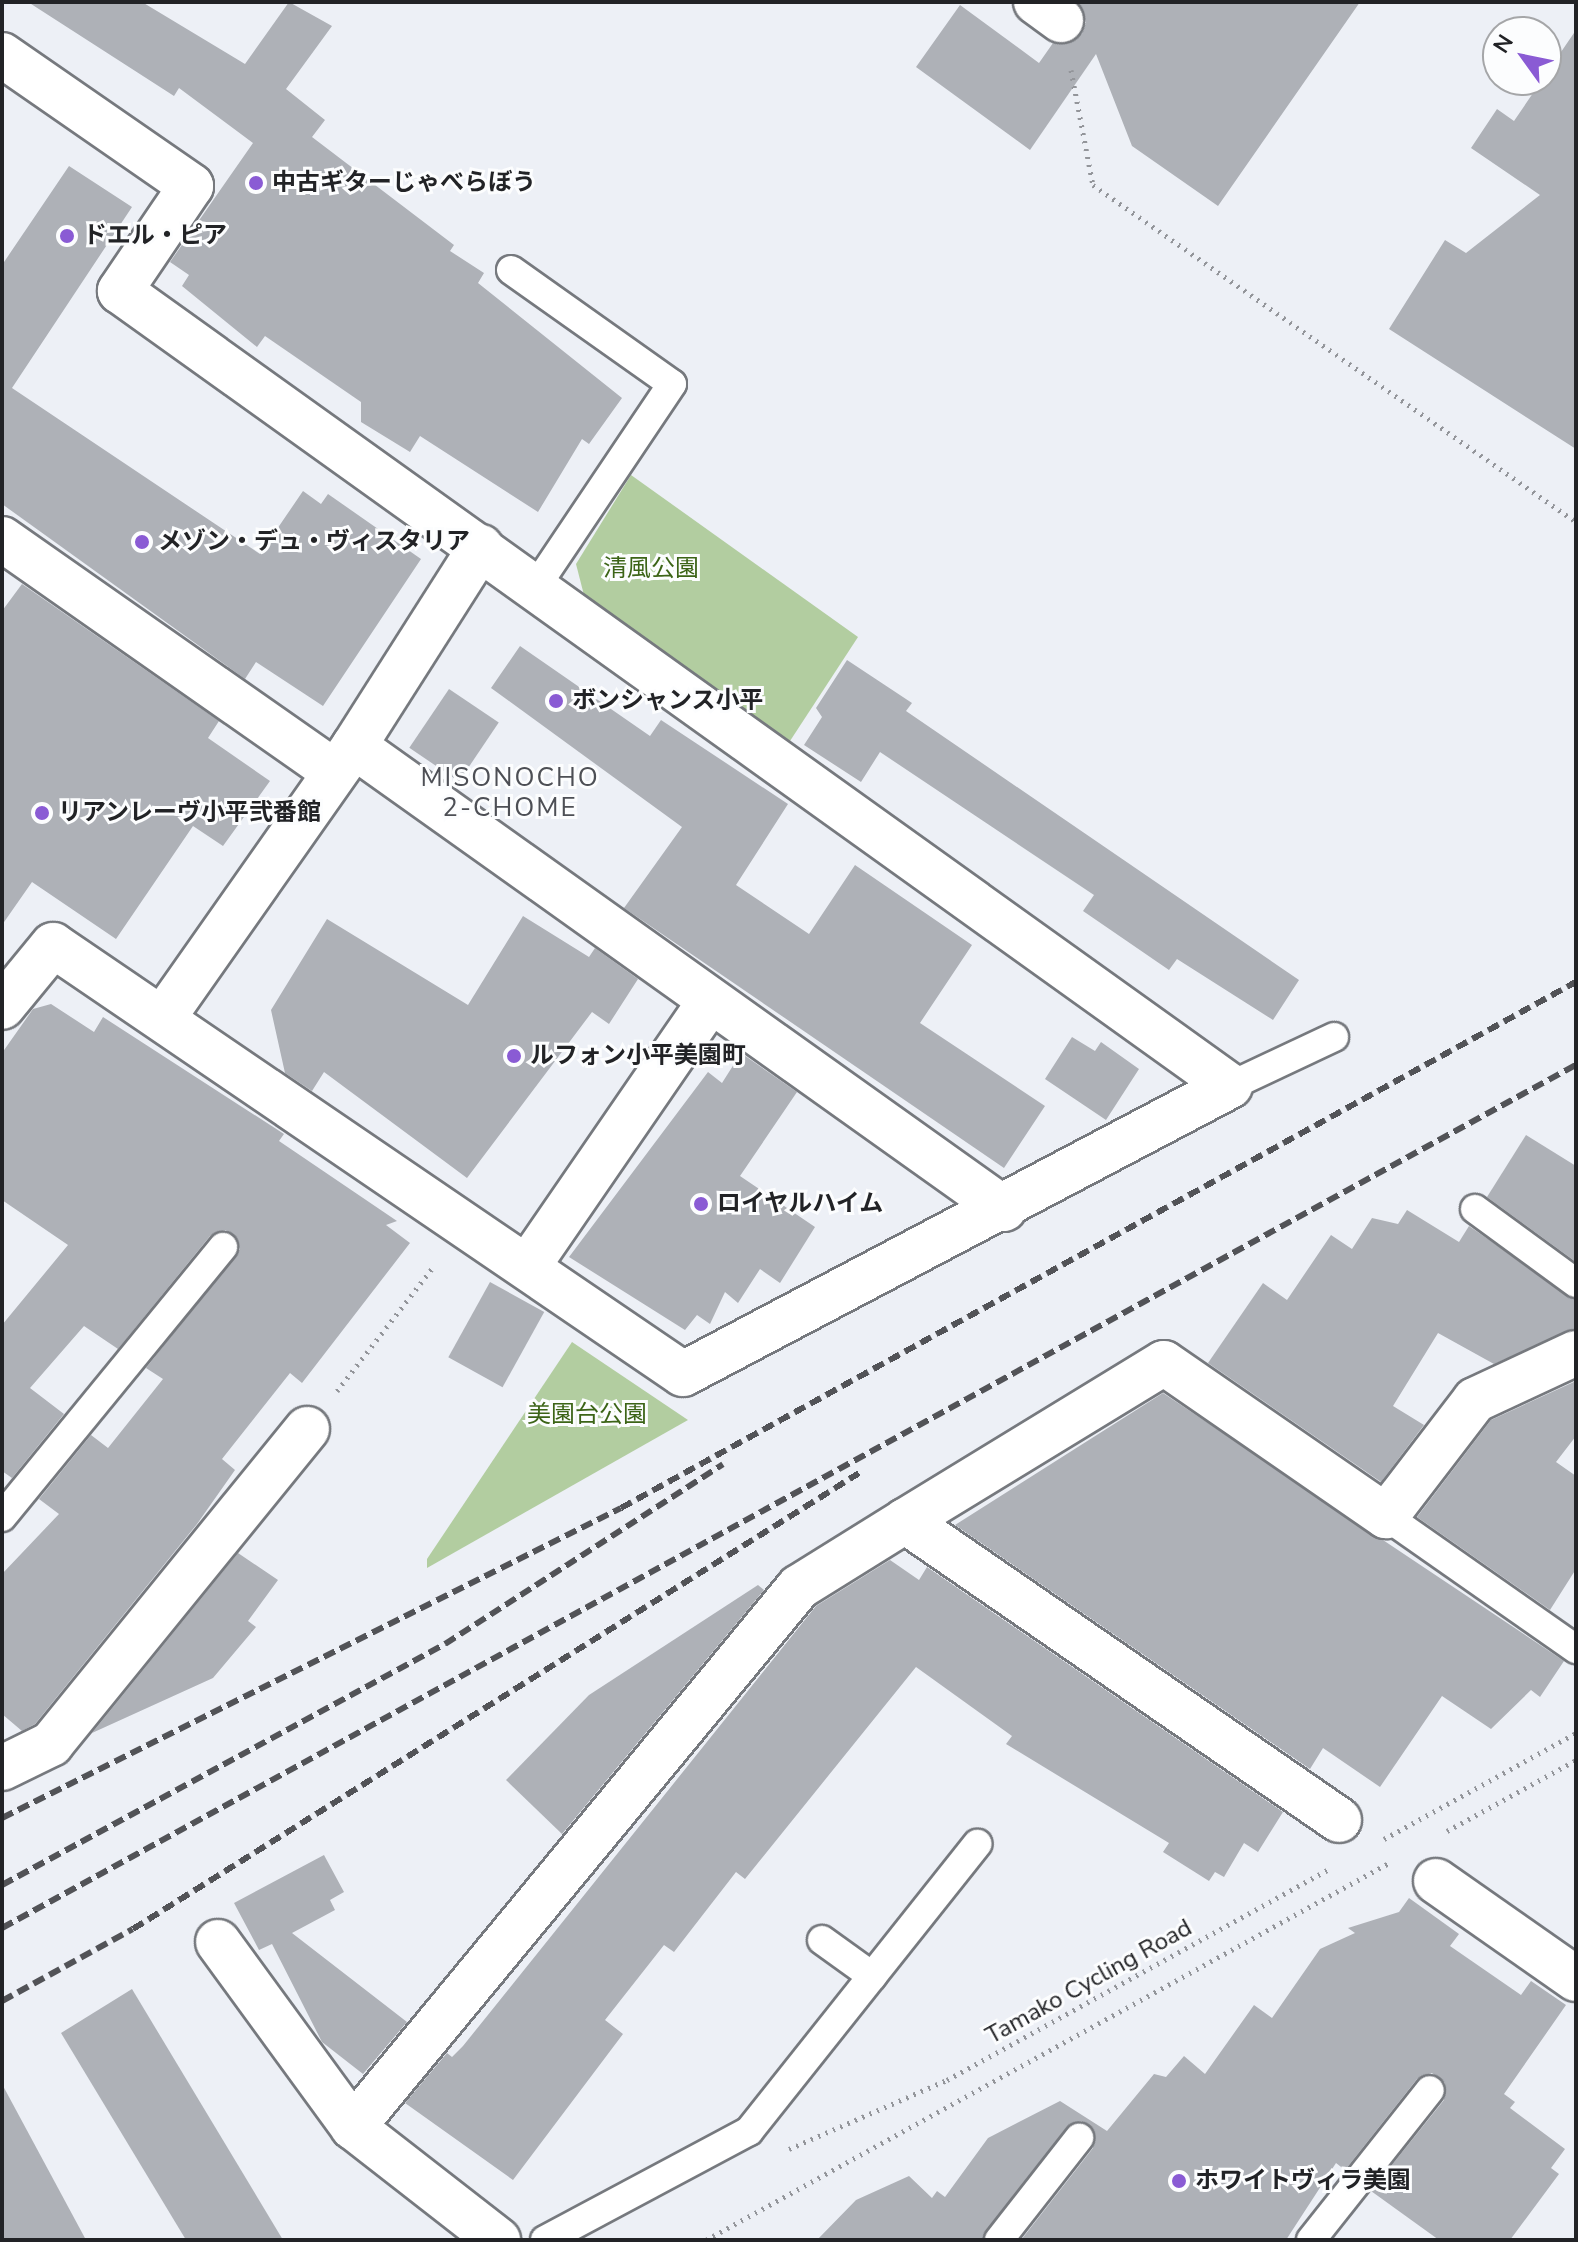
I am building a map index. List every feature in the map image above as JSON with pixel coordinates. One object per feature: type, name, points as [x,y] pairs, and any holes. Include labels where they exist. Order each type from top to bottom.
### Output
[{"type":"street","points":[[2,55],[191,186],[120,291],[537,585],[1230,1086],[1004,1209],[683,1374],[528,1266],[465,1227],[165,1015],[53,945],[2,1007]]},
{"type":"street","points":[[2,539],[345,759],[709,1003],[1004,1209]]},
{"type":"street","points":[[165,1015],[345,759],[481,547]]},
{"type":"street","points":[[528,1266],[709,1003]]},
{"type":"street","points":[[353,2127],[799,1587],[1164,1363],[1386,1516],[1475,1400],[1576,1353]]},
{"type":"street","points":[[2,1768],[51,1744],[307,1429]]},
{"type":"street","points":[[905,1521],[1339,1820]]},
{"type":"street","points":[[1436,1881],[1576,1979]]},
{"type":"street","points":[[218,1942],[353,2127],[498,2240]]},
{"type":"lane","points":[[511,270],[672,384],[537,585]]},
{"type":"lane","points":[[1230,1086],[1334,1037]]},
{"type":"lane","points":[[1475,1209],[1576,1283]]},
{"type":"lane","points":[[2,1517],[223,1247]]},
{"type":"lane","points":[[1386,1516],[1576,1649]]},
{"type":"lane","points":[[545,2240],[749,2131],[977,1844]]},
{"type":"lane","points":[[822,1940],[872,1976]]},
{"type":"lane","points":[[1311,2240],[1430,2090]]},
{"type":"lane","points":[[999,2240],[1079,2138]]},
{"type":"path","points":[[1048,11],[1093,185],[1576,522]]},
{"type":"path","points":[[307,1429],[465,1227]]},
{"type":"path","points":[[1380,1841],[1576,1733]]},
{"type":"path","points":[[1436,1837],[1576,1760]]},
{"type":"path","points":[[706,2240],[1394,1860]]},
{"type":"path","name":"Tamako Cycling Road","points":[[782,2152],[947,2080],[1338,1864]]},
{"type":"green space","name":"清風公園","points":[[631,475],[858,637],[790,741],[586,603],[576,564]]},
{"type":"green space","name":"美園台公園","points":[[572,1342],[688,1420],[427,1568],[427,1559]]},
{"type":"building","points":[[28,2],[142,2],[245,64],[289,2],[332,26],[286,89],[325,120],[312,137],[454,245],[450,251],[484,273],[478,283],[622,398],[589,444],[582,439],[538,512],[420,436],[410,452],[361,422],[361,402],[265,336],[257,347],[182,286],[189,275],[170,262],[253,143],[179,88],[174,96]]},
{"type":"building","points":[[1078,2],[1360,2],[1218,206],[1132,146],[1096,54],[1030,150],[916,67],[960,5],[1039,63],[1053,43],[1082,34],[1086,22]]},
{"type":"building","points":[[1576,30],[1576,449],[1389,329],[1445,240],[1466,253],[1540,195],[1471,148],[1497,109],[1514,121],[1531,96],[1562,96],[1562,51]]},
{"type":"building","points":[[69,166],[132,207],[12,388],[260,554],[303,491],[321,504],[328,494],[421,559],[323,706],[256,662],[245,679],[2,504],[2,265]]},
{"type":"building","points":[[22,584],[219,721],[208,738],[270,781],[223,846],[193,826],[116,939],[32,882],[2,925],[2,611]]},
{"type":"building","points":[[520,646],[650,736],[661,720],[788,804],[736,885],[809,934],[855,865],[972,945],[920,1023],[1045,1106],[1004,1168],[624,908],[682,827],[491,688]]},
{"type":"building","points":[[847,660],[912,703],[906,711],[1299,980],[1273,1020],[1177,959],[1169,970],[1083,911],[1094,895],[880,752],[861,782],[804,745],[822,717],[816,708]]},
{"type":"building","points":[[449,689],[499,723],[459,781],[409,748]]},
{"type":"building","name":"ルフォン小平美園町","points":[[523,916],[589,957],[595,948],[638,979],[609,1024],[592,1012],[467,1178],[324,1072],[312,1091],[285,1073],[271,1010],[327,919],[468,1005]]},
{"type":"building","points":[[51,1004],[94,1032],[103,1017],[284,1134],[279,1141],[397,1221],[386,1225],[410,1243],[302,1383],[290,1373],[222,1459],[235,1470],[197,1524],[35,1724],[22,1731],[2,1714],[2,1574],[59,1514],[39,1499],[91,1435],[108,1448],[163,1379],[146,1368],[240,1249],[226,1230],[210,1236],[118,1349],[84,1326],[30,1388],[64,1414],[12,1478],[2,1471],[2,1325],[68,1245],[2,1200],[2,1053],[33,1009]]},
{"type":"building","points":[[1072,1037],[1095,1051],[1101,1042],[1139,1069],[1106,1120],[1045,1079]]},
{"type":"building","points":[[741,1053],[797,1092],[740,1176],[815,1227],[780,1283],[760,1269],[738,1303],[725,1292],[710,1324],[697,1315],[685,1330],[569,1257],[708,1072],[722,1083]]},
{"type":"building","points":[[1526,1135],[1576,1166],[1576,1262],[1487,1197]]},
{"type":"building","points":[[1407,1210],[1459,1242],[1469,1226],[1576,1300],[1576,1328],[1494,1364],[1438,1333],[1393,1406],[1424,1425],[1381,1482],[1208,1363],[1263,1283],[1287,1300],[1331,1235],[1352,1249],[1372,1218],[1398,1224]]},
{"type":"building","points":[[490,1282],[544,1312],[503,1387],[448,1357]]},
{"type":"building","points":[[1576,1381],[1576,1436],[1556,1462],[1576,1476],[1576,1569],[1550,1610],[1417,1517],[1491,1420]]},
{"type":"building","points":[[1163,1393],[1564,1661],[1540,1697],[1531,1690],[1491,1729],[1442,1696],[1380,1787],[1323,1748],[1310,1769],[955,1525]]},
{"type":"building","points":[[238,1553],[278,1580],[248,1621],[256,1627],[213,1678],[92,1733]]},
{"type":"building","points":[[890,1560],[919,1580],[927,1567],[1283,1812],[1258,1852],[1244,1843],[1224,1877],[1215,1872],[1209,1881],[1163,1852],[1169,1843],[1006,1744],[1012,1736],[916,1667],[745,1879],[736,1872],[674,1952],[664,1945],[605,2020],[623,2034],[513,2180],[405,2103],[447,2053],[452,2057],[463,2046],[816,1606]]},
{"type":"building","points":[[758,1585],[764,1590],[562,1834],[506,1780],[589,1695]]},
{"type":"building","points":[[324,1855],[344,1892],[330,1900],[335,1910],[292,1933],[407,2022],[363,2074],[322,2042],[272,1944],[259,1950],[234,1903]]},
{"type":"building","points":[[1409,1898],[1459,1934],[1450,1946],[1521,1995],[1531,1981],[1566,2005],[1504,2094],[1515,2102],[1510,2108],[1565,2149],[1551,2168],[1559,2174],[1510,2240],[1439,2240],[1371,2191],[1444,2100],[1445,2083],[1432,2073],[1417,2079],[1345,2170],[1336,2163],[1286,2240],[1021,2240],[1093,2148],[1094,2131],[1081,2121],[1066,2128],[982,2240],[817,2240],[856,2200],[909,2176],[932,2198],[937,2191],[945,2197],[988,2138],[1060,2101],[1107,2131],[1154,2074],[1166,2077],[1184,2056],[1205,2074],[1254,2005],[1272,2018],[1320,1949],[1355,1933],[1348,1928],[1399,1912]]},
{"type":"building","points":[[132,1989],[283,2240],[186,2240],[61,2033]]},
{"type":"building","points":[[2,2084],[86,2240],[2,2240]]},
{"type":"railway","points":[[2,1818],[621,1508],[1576,982]]},
{"type":"railway","points":[[2,1928],[1576,1065]]},
{"type":"railway","points":[[2,1885],[445,1644],[723,1464]]},
{"type":"railway","points":[[2,2001],[133,1929],[859,1473]]},
{"type":"place","name":"中古ギターじゃべらぼう","points":[[256,183]]},
{"type":"place","name":"ドエル・ピア","points":[[67,236]]},
{"type":"place","name":"メゾン・デュ・ヴィスタリア","points":[[142,542]]},
{"type":"place","name":"ボンシャンス小平","points":[[556,701]]},
{"type":"place","name":"リアンレーヴ小平弐番館","points":[[42,813]]},
{"type":"place","name":"ルフォン小平美園町","points":[[514,1056]]},
{"type":"place","name":"ロイヤルハイム","points":[[701,1204]]},
{"type":"place","name":"ホワイトヴィラ美園","points":[[1179,2181]]},
{"type":"district","name":"MISONOCHO 2-CHOME","points":[[510,793]]}]
